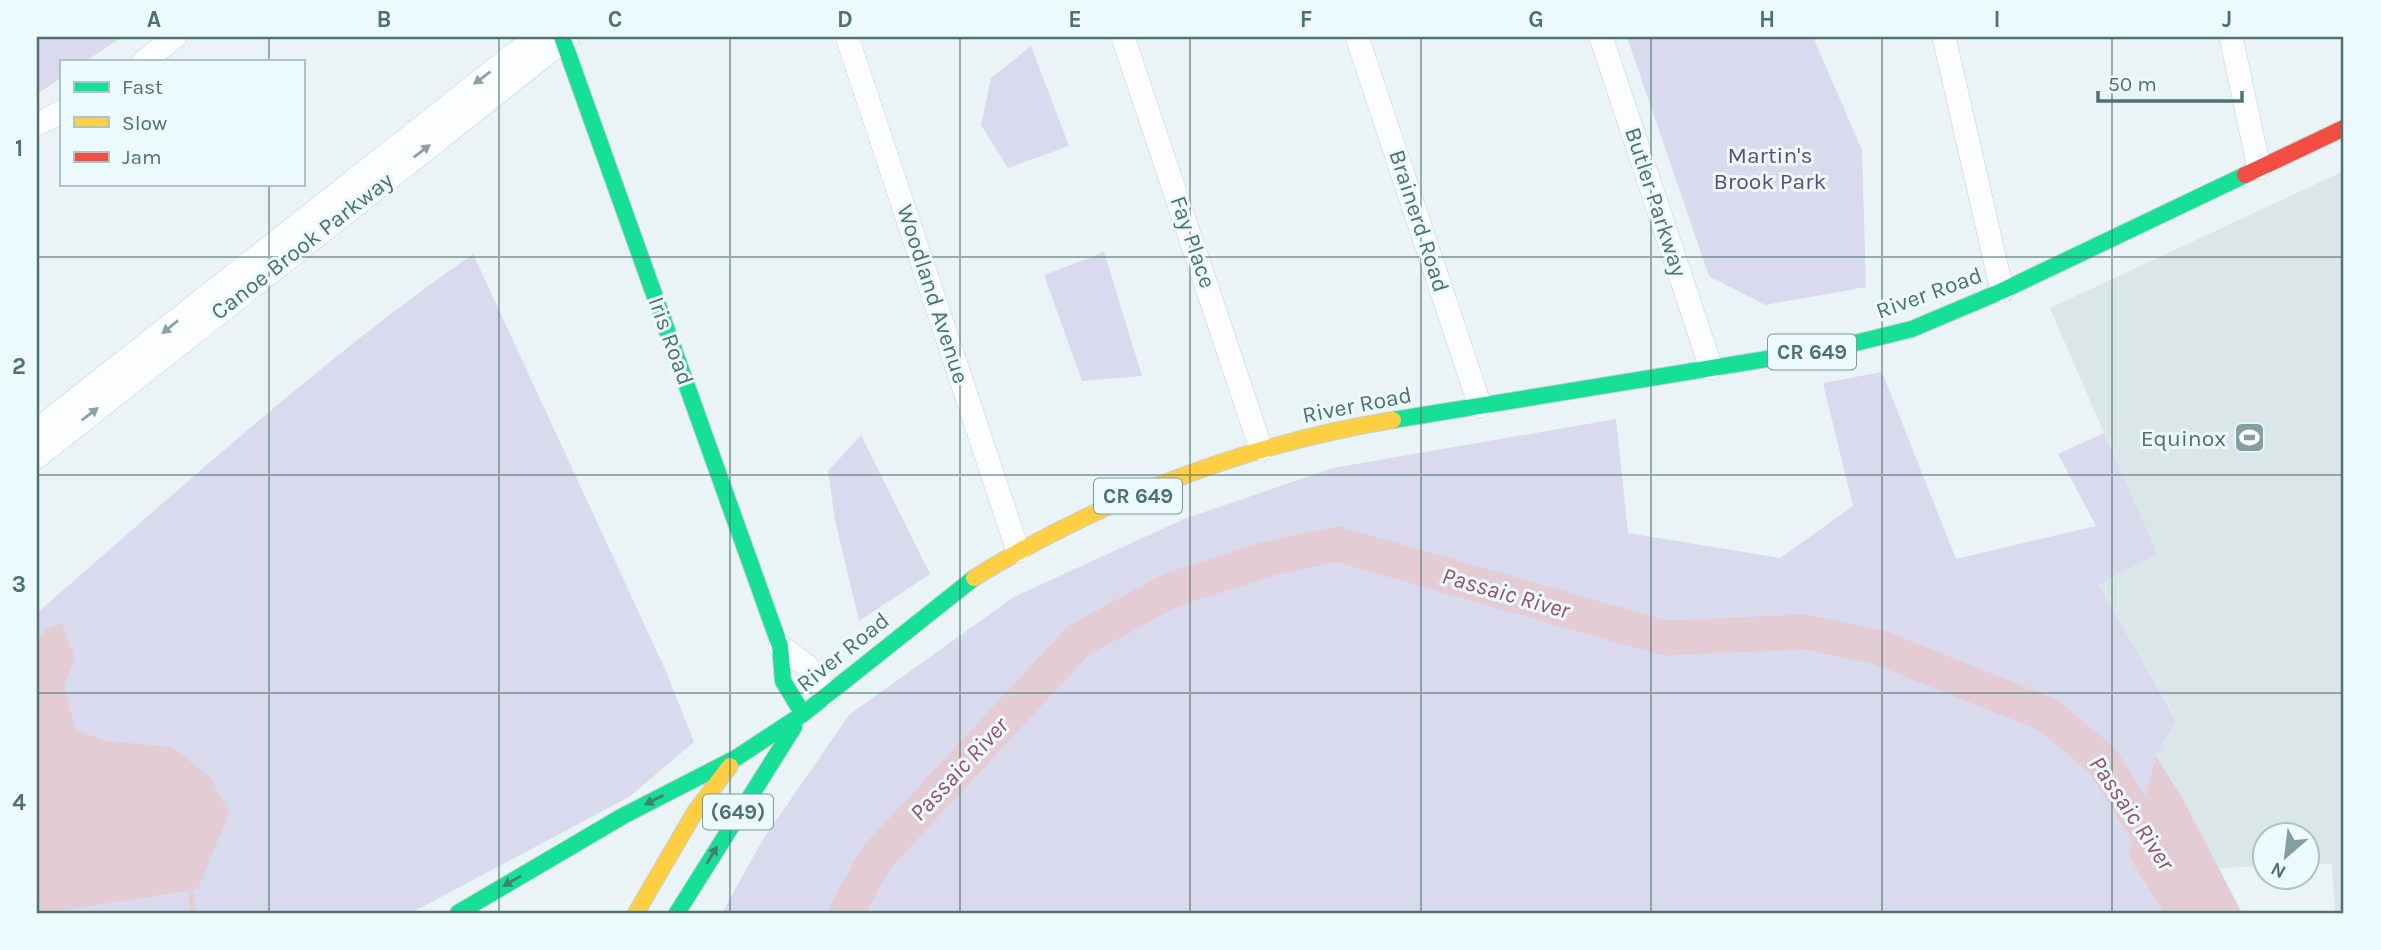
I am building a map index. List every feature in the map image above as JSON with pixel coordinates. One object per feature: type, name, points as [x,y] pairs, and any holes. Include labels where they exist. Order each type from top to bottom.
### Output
[{"type":"main road","name":"Iris Road","points":[[564,38],[780,646],[783,681],[803,714]]},
{"type":"main road","name":"River Road","points":[[458,913],[474,909],[624,816],[736,758],[803,714],[960,587],[1018,551],[1145,492],[1261,449],[1355,426],[1835,348],[1912,329],[2002,291],[2344,128]]},
{"type":"main road","name":"(649)","points":[[677,913],[756,783],[803,714]]},
{"type":"main road","name":"(649)","points":[[636,913],[695,812],[736,758]]},
{"type":"street","points":[[145,60],[174,37]]},
{"type":"street","name":"Canoe Brook Parkway","points":[[37,430],[536,37]]},
{"type":"street","name":"Woodland Avenue","points":[[847,37],[1018,551]]},
{"type":"street","name":"Fay Place","points":[[1123,37],[1261,449]]},
{"type":"street","name":"Brainerd Road","points":[[1357,37],[1480,406]]},
{"type":"street","name":"Butler Parkway","points":[[1601,37],[1711,368]]},
{"type":"street","points":[[1944,37],[2002,291]]},
{"type":"street","points":[[2231,37],[2259,167]]},
{"type":"street","name":"Canoe Brook Parkway","points":[[37,457],[564,38]]},
{"type":"street","points":[[37,124],[60,112]]},
{"type":"street","points":[[780,646],[806,665],[827,694]]},
{"type":"shaded area","points":[[2344,171],[2344,913],[2335,913],[2332,864],[2322,864],[2322,820],[2252,820],[2252,867],[2218,868],[2184,801],[2156,756],[2176,719],[2099,585],[2156,553],[2050,308]]},
{"type":"shaded area","points":[[62,623],[75,659],[64,686],[76,730],[107,741],[172,747],[210,777],[229,813],[198,889],[47,913],[37,912],[37,639],[48,628]]},
{"type":"shaded area","points":[[2156,756],[2184,801],[2242,913],[2164,913],[2128,856]]},
{"type":"green space","points":[[37,37],[122,37],[88,60],[60,60],[60,79],[37,94]]},
{"type":"green space","name":"Martin's Brook Park","points":[[1627,37],[1813,37],[1862,150],[1866,287],[1765,305],[1709,276]]},
{"type":"green space","points":[[1031,46],[1069,146],[1008,168],[981,125],[991,78]]},
{"type":"green space","points":[[1104,252],[1142,376],[1082,381],[1044,275]]},
{"type":"green space","points":[[473,254],[665,669],[694,742],[629,797],[411,913],[37,913],[37,613],[304,383],[359,338]]},
{"type":"green space","points":[[1882,372],[1956,559],[2096,526],[2058,454],[2104,433],[2157,553],[2099,585],[2176,720],[2156,756],[2128,856],[2164,913],[722,913],[762,841],[849,715],[1014,597],[1184,519],[1333,468],[1616,419],[1628,533],[1780,558],[1853,506],[1823,383]]},
{"type":"green space","points":[[861,435],[930,574],[859,621],[835,520],[828,471]]},
{"type":"waterway","name":"Passaic River","points":[[846,913],[876,858],[1079,640],[1171,590],[1264,560],[1337,544],[1664,638],[1806,632],[1881,648],[2048,715],[2102,760],[2198,913]]},
{"type":"waterway","points":[[190,890],[194,913]]},
{"type":"traffic: fast","points":[[562,37],[780,646],[783,681],[803,714]]},
{"type":"traffic: fast","points":[[1393,420],[1835,348],[1912,329],[2002,291],[2245,175]]},
{"type":"traffic: fast","points":[[458,913],[623,816],[736,758],[803,714],[974,578]]},
{"type":"traffic: fast","points":[[677,913],[794,727]]},
{"type":"traffic: slow","points":[[974,578],[1072,524],[1176,479],[1283,444],[1393,420]]},
{"type":"traffic: slow","points":[[636,913],[695,812],[730,766]]},
{"type":"traffic: jam","points":[[2245,175],[2344,128]]},
{"type":"place","name":"Equinox","points":[[2249,438]]}]
